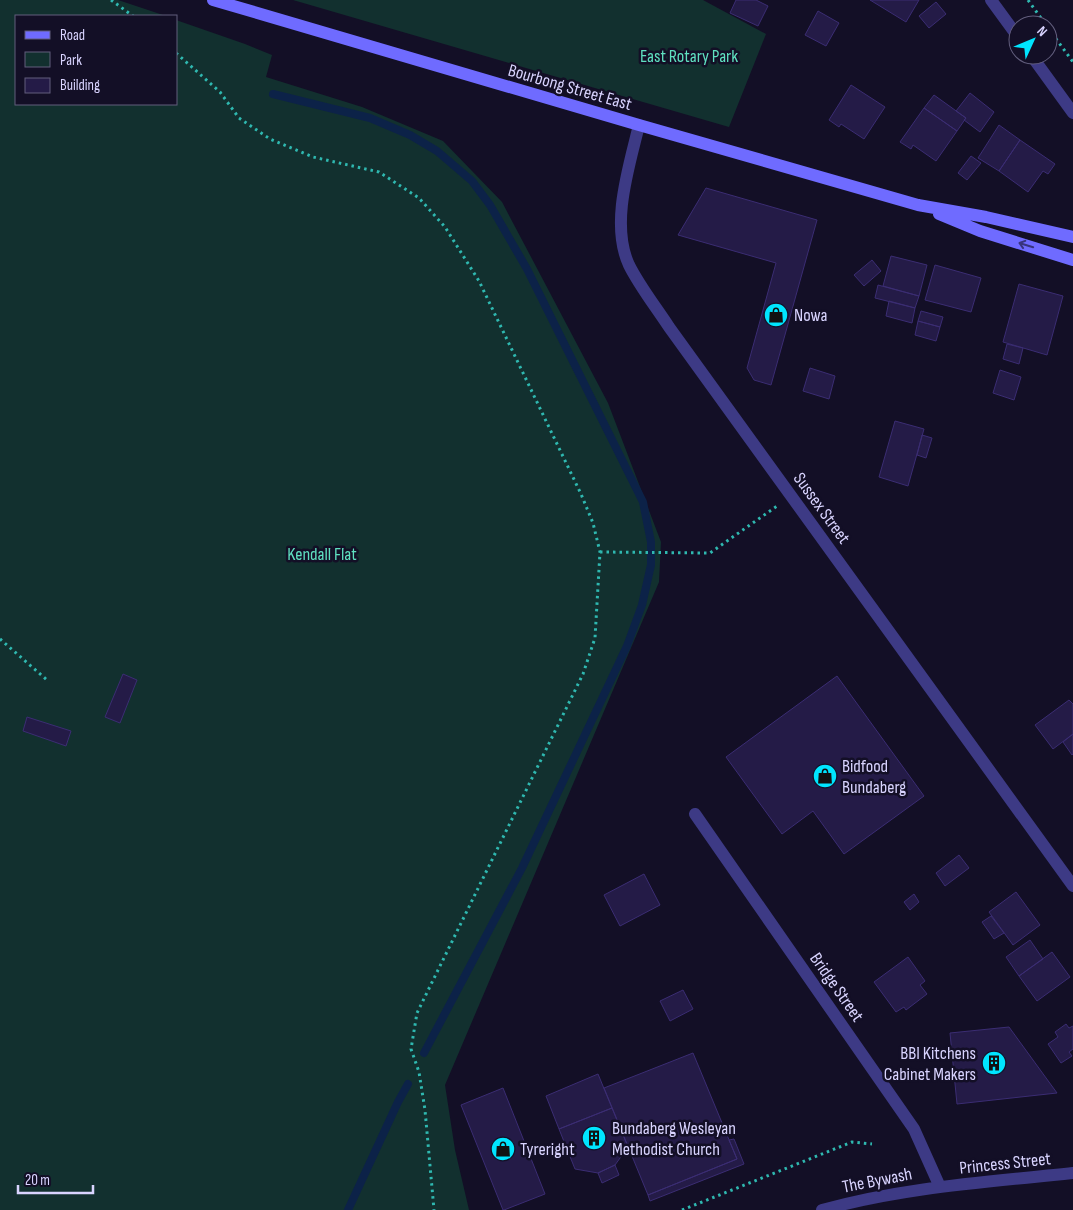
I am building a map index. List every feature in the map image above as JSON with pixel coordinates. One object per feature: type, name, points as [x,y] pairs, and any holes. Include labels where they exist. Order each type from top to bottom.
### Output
[{"type":"main road","name":"Bourbong Street East","points":[[213,0],[918,205],[986,217],[1073,237]]},
{"type":"main road","name":"Bourbong Street East","points":[[918,205],[980,231],[1073,260]]},
{"type":"street","points":[[991,0],[1008,23]]},
{"type":"street","points":[[1038,65],[1073,113]]},
{"type":"street","name":"Sussex Street","points":[[639,125],[623,196],[620,223],[622,242],[629,264],[644,291],[1073,886]]},
{"type":"street","name":"Bridge Street","points":[[695,814],[914,1129],[940,1186]]},
{"type":"street","name":"Princess Street","points":[[940,1186],[1073,1174]]},
{"type":"street","name":"The Bywash","points":[[822,1210],[895,1193],[940,1186]]},
{"type":"path","points":[[111,0],[132,15]]},
{"type":"path","points":[[1028,0],[1039,15]]},
{"type":"path","points":[[1058,41],[1073,62]]},
{"type":"path","points":[[178,55],[220,92],[239,118],[270,139],[313,157],[379,172],[419,198],[445,227],[479,281],[581,494],[593,523],[600,552],[595,638],[583,674],[417,1013],[410,1049],[419,1072],[425,1110],[434,1210]]},
{"type":"path","points":[[600,552],[710,553],[792,496]]},
{"type":"path","points":[[0,639],[47,680]]},
{"type":"path","points":[[682,1210],[852,1142],[872,1144]]},
{"type":"green space","name":"Kendall Flat","points":[[0,0],[118,0],[163,15],[15,15],[15,105],[178,105],[178,21],[272,55],[266,77],[362,107],[443,141],[502,202],[608,403],[661,542],[659,582],[445,1085],[455,1150],[469,1210],[0,1210]]},
{"type":"green space","name":"East Rotary Park","points":[[293,0],[703,0],[766,34],[729,127]]},
{"type":"building","points":[[736,0],[756,0],[768,6],[758,26],[730,13]]},
{"type":"building","points":[[870,0],[919,0],[906,22]]},
{"type":"building","points":[[936,2],[946,14],[929,28],[919,16]]},
{"type":"building","points":[[818,11],[839,23],[826,46],[805,35]]},
{"type":"building","points":[[851,85],[885,107],[864,139],[841,124],[839,127],[829,120]]},
{"type":"building","points":[[970,93],[994,112],[980,132],[964,120],[966,118],[956,111]]},
{"type":"building","points":[[934,95],[966,118],[957,131],[924,108]]},
{"type":"building","points":[[924,108],[957,131],[936,161],[913,145],[911,149],[900,142]]},
{"type":"building","points":[[999,125],[1020,140],[999,171],[978,158]]},
{"type":"building","points":[[1020,140],[1055,164],[1048,174],[1043,171],[1028,192],[999,171]]},
{"type":"building","points":[[971,156],[981,163],[967,180],[958,173]]},
{"type":"building","name":"Nowa","points":[[706,188],[817,220],[771,385],[754,380],[747,368],[776,263],[678,235]]},
{"type":"building","points":[[891,256],[927,265],[919,296],[883,286]]},
{"type":"building","points":[[872,260],[881,271],[864,286],[854,275]]},
{"type":"building","points":[[935,265],[981,278],[971,312],[925,300]]},
{"type":"building","points":[[1019,284],[1063,296],[1047,355],[1003,342]]},
{"type":"building","points":[[878,285],[919,296],[915,308],[875,298]]},
{"type":"building","points":[[889,301],[915,308],[912,323],[886,316]]},
{"type":"building","points":[[921,311],[943,317],[940,327],[918,321]]},
{"type":"building","points":[[918,321],[940,327],[936,341],[915,335]]},
{"type":"building","points":[[1007,344],[1023,348],[1019,364],[1003,359]]},
{"type":"building","points":[[810,368],[835,376],[829,399],[803,391]]},
{"type":"building","points":[[1000,370],[1021,377],[1014,400],[993,393]]},
{"type":"building","points":[[895,421],[924,429],[908,486],[879,477]]},
{"type":"building","points":[[922,435],[932,438],[926,458],[917,455]]},
{"type":"building","points":[[123,674],[137,680],[120,723],[105,717]]},
{"type":"building","name":"Bidfood Bundaberg","points":[[837,676],[924,796],[844,854],[813,811],[782,834],[726,757]]},
{"type":"building","points":[[1069,700],[1073,704],[1073,734],[1053,749],[1035,725]]},
{"type":"building","points":[[27,717],[71,731],[66,746],[23,731]]},
{"type":"building","points":[[1073,734],[1073,754],[1072,755],[1063,742]]},
{"type":"building","points":[[959,855],[969,868],[945,886],[936,873]]},
{"type":"building","points":[[644,874],[660,905],[620,926],[604,895]]},
{"type":"building","points":[[1016,892],[1040,925],[1013,945],[989,912]]},
{"type":"building","points":[[914,894],[919,902],[910,910],[904,902]]},
{"type":"building","points":[[991,916],[1004,933],[994,939],[982,922]]},
{"type":"building","points":[[1030,940],[1043,959],[1019,976],[1006,957]]},
{"type":"building","points":[[1052,952],[1070,977],[1037,1001],[1019,976]]},
{"type":"building","points":[[908,957],[925,981],[920,985],[927,994],[906,1010],[904,1007],[896,1012],[874,982]]},
{"type":"building","points":[[683,990],[693,1009],[670,1021],[660,1001]]},
{"type":"building","points":[[1066,1024],[1069,1028],[1073,1026],[1073,1049],[1069,1052],[1072,1056],[1061,1063],[1048,1044],[1058,1037],[1055,1032]]},
{"type":"building","name":"BBI Kitchens Cabinet Makers","points":[[1009,1027],[1057,1093],[957,1104],[950,1033]]},
{"type":"building","points":[[693,1053],[737,1159],[648,1195],[604,1088]]},
{"type":"building","points":[[598,1074],[612,1108],[559,1129],[546,1096]]},
{"type":"building","name":"Tyreright","points":[[503,1088],[545,1194],[504,1210],[461,1105]]},
{"type":"building","name":"Bundaberg Wesleyan Methodist Church","points":[[612,1108],[628,1147],[615,1165],[598,1173],[575,1169],[559,1129]]},
{"type":"building","points":[[734,1139],[744,1164],[650,1201],[648,1195],[737,1159],[729,1140]]},
{"type":"building","points":[[615,1165],[619,1175],[602,1183],[598,1173]]},
{"type":"waterway","points":[[273,94],[370,118],[410,135],[437,151],[472,181],[490,205],[527,269],[643,502],[651,542],[651,565],[642,605],[627,646],[522,868],[424,1053]]},
{"type":"waterway","points":[[348,1210],[408,1084]]},
{"type":"place","name":"Nowa","points":[[776,315]]},
{"type":"place","name":"Bidfood Bundaberg","points":[[825,776]]},
{"type":"place","name":"BBI Kitchens Cabinet Makers","points":[[994,1063]]},
{"type":"place","name":"Bundaberg Wesleyan Methodist Church","points":[[594,1138]]},
{"type":"place","name":"Tyreright","points":[[503,1149]]}]
